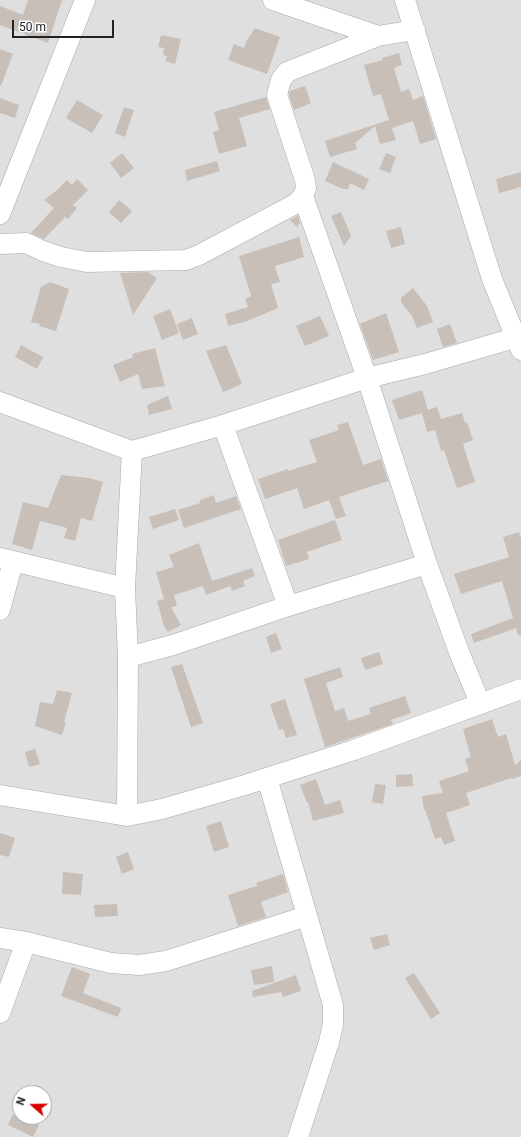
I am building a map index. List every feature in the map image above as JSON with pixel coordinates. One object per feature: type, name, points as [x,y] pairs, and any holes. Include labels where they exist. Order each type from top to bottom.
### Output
[{"type":"street","points":[[0,214],[85,0]]},
{"type":"street","points":[[272,0],[378,36]]},
{"type":"street","points":[[0,402],[132,451],[223,425],[367,378],[519,341],[492,279],[406,0]]},
{"type":"street","points":[[0,244],[26,243],[49,253],[87,262],[186,260],[199,256],[297,203],[303,196],[306,188],[305,180],[277,95],[281,80],[286,72],[378,36],[415,30]]},
{"type":"street","points":[[303,196],[367,378],[427,564],[459,652],[480,703]]},
{"type":"street","points":[[223,425],[288,606]]},
{"type":"street","points":[[127,816],[128,657],[125,588],[132,451]]},
{"type":"street","points":[[0,610],[7,560],[125,588]]},
{"type":"street","points":[[128,657],[173,646],[288,606],[427,564]]},
{"type":"street","points":[[0,795],[127,816],[162,810],[354,750],[521,688]]},
{"type":"street","points":[[267,778],[333,1006],[333,1024],[324,1059],[298,1137]]},
{"type":"street","points":[[0,938],[26,942],[111,963],[139,965],[166,961],[307,916]]},
{"type":"street","points":[[0,1013],[26,942]]},
{"type":"shaded area","points":[[0,0],[521,0],[521,1137],[0,1137]]},
{"type":"building","points":[[28,0],[62,0],[48,43],[0,25],[0,6],[23,15]]},
{"type":"building","points":[[255,28],[280,37],[267,74],[228,60],[234,44],[244,48],[247,40]]},
{"type":"building","points":[[161,35],[181,39],[175,64],[165,61],[167,56],[163,55],[164,48],[158,47]]},
{"type":"building","points":[[0,49],[13,54],[1,86],[0,85]]},
{"type":"building","points":[[399,53],[402,65],[394,68],[401,92],[409,89],[413,100],[423,96],[436,139],[420,144],[413,121],[392,128],[396,140],[380,144],[375,126],[355,143],[357,149],[330,157],[325,141],[389,120],[381,94],[373,96],[364,65],[383,60],[382,58]]},
{"type":"building","points":[[305,86],[311,103],[294,110],[289,95],[290,91]]},
{"type":"building","points":[[266,97],[270,109],[239,118],[247,146],[219,154],[213,132],[219,130],[214,112]]},
{"type":"building","points":[[0,98],[19,105],[15,118],[0,113]]},
{"type":"building","points":[[77,100],[103,115],[92,133],[66,118]]},
{"type":"building","points":[[124,107],[134,110],[125,137],[115,133]]},
{"type":"building","points":[[122,153],[134,168],[121,178],[110,163]]},
{"type":"building","points":[[386,153],[396,157],[390,173],[379,169]]},
{"type":"building","points":[[217,161],[220,171],[187,181],[185,170]]},
{"type":"building","points":[[333,162],[369,179],[364,190],[350,183],[348,189],[343,189],[325,181]]},
{"type":"building","points":[[521,172],[521,187],[499,193],[496,179]]},
{"type":"building","points":[[77,179],[88,190],[73,205],[77,208],[68,219],[65,217],[44,239],[31,233],[54,208],[44,200],[67,180],[72,185]]},
{"type":"building","points":[[119,200],[132,211],[121,223],[109,212]]},
{"type":"building","points":[[341,212],[351,236],[344,246],[331,216]]},
{"type":"building","points":[[298,216],[300,223],[297,227],[290,220]]},
{"type":"building","points":[[401,227],[405,244],[391,248],[386,231]]},
{"type":"building","points":[[299,237],[304,257],[275,266],[280,282],[271,284],[278,308],[247,321],[228,326],[225,314],[248,307],[245,299],[251,296],[239,256]]},
{"type":"building","points":[[148,272],[157,278],[133,315],[120,273]]},
{"type":"building","points":[[50,282],[69,289],[56,331],[31,322],[41,287]]},
{"type":"building","points":[[413,288],[427,306],[433,322],[417,328],[412,316],[401,302],[401,298]]},
{"type":"building","points":[[170,309],[179,333],[162,340],[153,316]]},
{"type":"building","points":[[386,313],[399,352],[373,360],[360,324]]},
{"type":"building","points":[[320,316],[329,336],[305,346],[296,326]]},
{"type":"building","points":[[192,318],[198,334],[183,340],[177,324]]},
{"type":"building","points":[[450,324],[457,343],[443,347],[437,329]]},
{"type":"building","points":[[21,345],[43,357],[37,369],[15,357]]},
{"type":"building","points":[[226,345],[242,384],[223,392],[206,351]]},
{"type":"building","points":[[155,348],[165,386],[142,389],[138,374],[120,382],[113,365],[133,357],[132,354]]},
{"type":"building","points":[[422,390],[428,410],[437,407],[441,419],[462,413],[465,423],[467,422],[473,440],[463,444],[475,482],[457,488],[444,450],[441,451],[435,430],[427,432],[422,413],[399,420],[392,400]]},
{"type":"building","points":[[168,396],[172,409],[149,415],[147,405]]},
{"type":"building","points":[[348,422],[363,465],[381,459],[388,481],[339,497],[346,516],[336,519],[329,500],[304,509],[297,488],[265,499],[258,479],[288,469],[288,471],[317,462],[309,440],[339,430],[337,425]]},
{"type":"building","points":[[61,475],[89,478],[103,482],[92,521],[81,518],[75,541],[64,538],[67,528],[40,521],[32,550],[12,544],[23,502],[48,508]]},
{"type":"building","points":[[214,495],[216,503],[236,496],[241,509],[184,528],[178,510],[200,503],[200,500]]},
{"type":"building","points":[[175,509],[179,520],[153,529],[149,517]]},
{"type":"building","points":[[335,520],[342,540],[307,552],[309,559],[286,566],[278,540]]},
{"type":"building","points":[[519,532],[521,539],[521,635],[518,635],[516,628],[474,643],[471,634],[513,618],[502,581],[461,594],[454,574],[509,557],[503,537]]},
{"type":"building","points":[[199,543],[212,581],[252,568],[255,576],[243,581],[245,586],[232,591],[230,586],[206,595],[203,586],[174,595],[177,606],[171,607],[181,625],[168,632],[164,626],[157,601],[164,599],[156,572],[174,567],[169,555]]},
{"type":"building","points":[[276,633],[282,649],[271,653],[266,637]]},
{"type":"building","points":[[379,652],[383,664],[365,670],[361,658]]},
{"type":"building","points":[[182,664],[203,723],[191,727],[171,667]]},
{"type":"building","points":[[340,667],[343,677],[326,683],[335,711],[344,708],[348,721],[371,714],[369,708],[405,696],[411,713],[391,720],[393,724],[325,747],[304,679]]},
{"type":"building","points":[[57,690],[72,693],[62,735],[35,726],[40,702],[53,704]]},
{"type":"building","points":[[285,699],[297,735],[286,738],[283,729],[279,730],[270,704]]},
{"type":"building","points":[[492,719],[498,737],[506,734],[515,765],[521,760],[521,776],[466,793],[470,805],[446,813],[455,841],[444,845],[441,837],[435,839],[425,809],[424,810],[422,796],[443,793],[439,781],[469,771],[465,759],[471,757],[463,729]]},
{"type":"building","points":[[35,749],[40,764],[29,767],[25,752]]},
{"type":"building","points":[[412,774],[413,786],[396,787],[396,775]]},
{"type":"building","points":[[316,779],[325,805],[340,800],[344,813],[313,821],[308,802],[307,803],[300,785]]},
{"type":"building","points":[[375,784],[386,785],[383,804],[372,802]]},
{"type":"building","points":[[221,821],[229,847],[214,852],[206,826]]},
{"type":"building","points":[[0,833],[15,838],[9,857],[0,855]]},
{"type":"building","points":[[128,852],[134,869],[122,874],[116,857]]},
{"type":"building","points":[[63,872],[83,874],[81,895],[62,894]]},
{"type":"building","points":[[283,874],[288,892],[261,902],[266,917],[238,926],[228,895],[257,886],[256,883]]},
{"type":"building","points":[[117,904],[118,916],[95,917],[94,905]]},
{"type":"building","points":[[387,934],[390,945],[374,950],[370,938]]},
{"type":"building","points":[[272,966],[274,982],[254,985],[251,970]]},
{"type":"building","points":[[72,967],[90,974],[83,993],[121,1008],[118,1017],[61,996]]},
{"type":"building","points":[[414,973],[440,1013],[431,1019],[405,978]]},
{"type":"building","points":[[296,975],[301,991],[283,997],[281,992],[253,997],[252,991]]},
{"type":"building","points":[[12,1116],[12,1125],[39,1125],[33,1137],[8,1125]]}]
